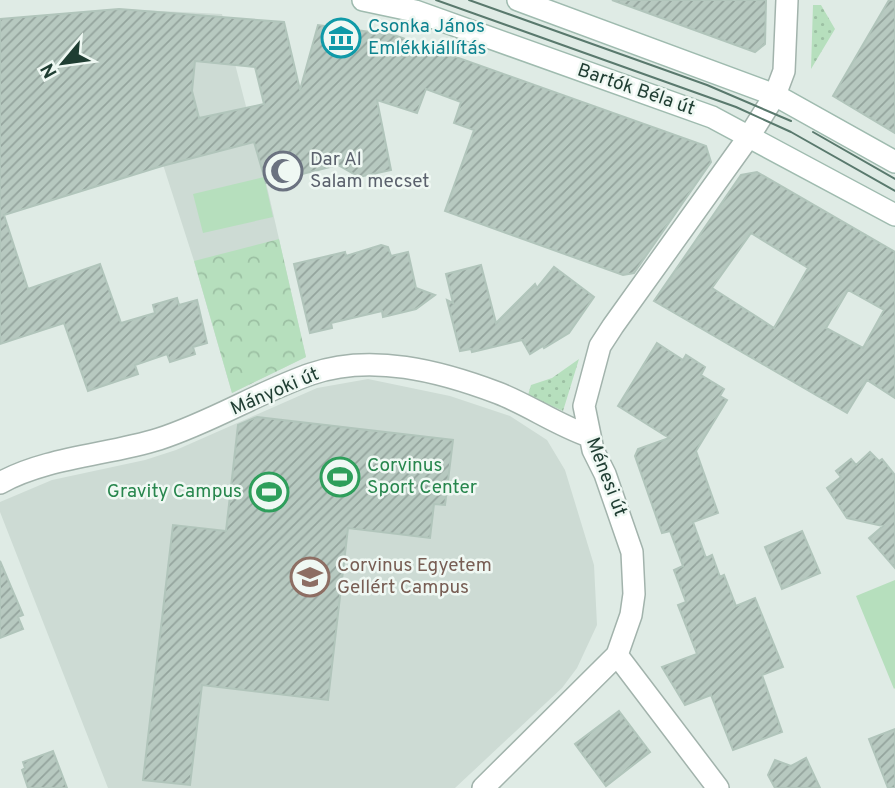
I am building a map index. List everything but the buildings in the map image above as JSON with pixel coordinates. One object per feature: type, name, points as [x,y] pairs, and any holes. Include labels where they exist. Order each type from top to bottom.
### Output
[{"type":"street","name":"Bartók Béla út","points":[[363,0],[415,11],[712,117],[895,215]]},
{"type":"street","points":[[518,0],[775,95],[895,162]]},
{"type":"street","name":"Ménesi út","points":[[617,655],[634,594],[632,552],[589,436],[584,407],[600,346],[750,135],[775,95],[784,71],[787,0]]},
{"type":"street","name":"Mányoki út","points":[[0,484],[41,467],[167,436],[215,418],[294,380],[344,365],[365,362],[417,371],[499,393],[561,426],[589,436]]},
{"type":"street","points":[[483,788],[617,655],[718,788]]},
{"type":"shaded area","points":[[119,9],[222,14],[268,191],[306,357],[232,393],[194,261],[120,31]]},
{"type":"shaded area","name":"Corvinus Egyetem Gellért Campus","points":[[368,379],[450,396],[510,416],[547,440],[565,470],[594,565],[597,625],[577,668],[562,688],[455,788],[108,788],[0,512],[0,502],[52,480],[145,460],[176,450],[317,388]]},
{"type":"green space","points":[[813,5],[821,5],[835,29],[811,69]]},
{"type":"green space","points":[[264,177],[273,217],[203,233],[193,194]]},
{"type":"green space","points":[[279,239],[306,357],[232,393],[194,261]]},
{"type":"green space","points":[[579,359],[563,411],[528,395],[531,385],[552,378]]},
{"type":"green space","points":[[895,580],[895,688],[894,689],[856,596]]},
{"type":"tram line","points":[[436,0],[736,107],[791,132],[895,191]]},
{"type":"tram line","points":[[469,0],[707,85],[791,121]]},
{"type":"tram line","points":[[813,132],[895,179]]},
{"type":"place","name":"Csonka János Emlékkiállítás","points":[[341,38]]},
{"type":"place","name":"Dar Al Salam mecset","points":[[283,171]]},
{"type":"place","name":"Corvinus Sport Center","points":[[340,477]]},
{"type":"place","name":"Gravity Campus","points":[[269,492]]},
{"type":"place","name":"Corvinus Egyetem Gellért Campus","points":[[310,577]]}]
